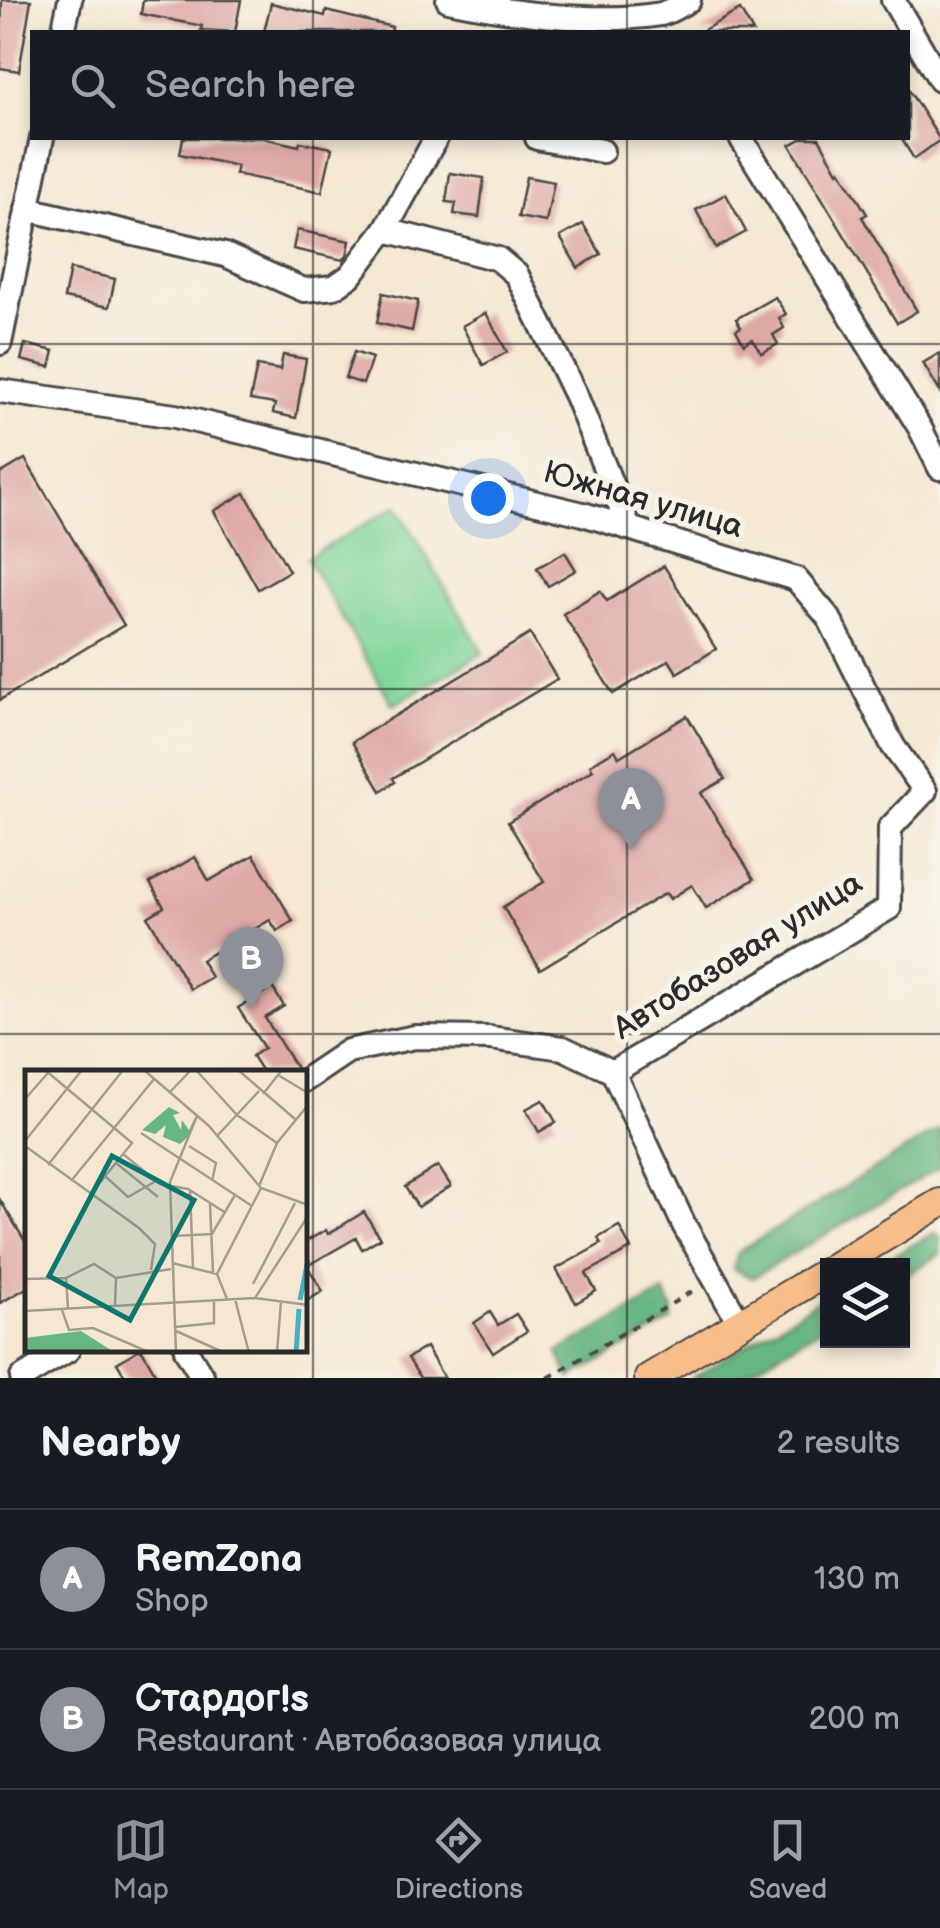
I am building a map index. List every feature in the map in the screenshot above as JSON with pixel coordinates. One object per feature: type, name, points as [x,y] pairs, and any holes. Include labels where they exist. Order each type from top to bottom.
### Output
[{"type":"main road","points":[[850,1258],[936,1210]]},
{"type":"main road","points":[[650,1378],[820,1276]]},
{"type":"street","points":[[63,30],[70,0]]},
{"type":"street","points":[[448,0],[497,22],[558,16],[666,15],[689,0]]},
{"type":"street","points":[[893,0],[940,80]]},
{"type":"street","points":[[0,343],[42,140]]},
{"type":"street","points":[[27,210],[225,255],[304,290],[334,287],[350,276],[386,230],[435,140]]},
{"type":"street","points":[[546,140],[602,151]]},
{"type":"street","points":[[742,140],[930,423],[940,468]]},
{"type":"street","points":[[386,230],[498,259],[517,276],[576,396],[629,528]]},
{"type":"street","name":"Южная улица","points":[[0,390],[175,416],[629,528],[796,579],[828,618],[893,746],[925,791],[890,828]]},
{"type":"street","points":[[890,828],[940,800]]},
{"type":"street","name":"Автобазовая улица","points":[[613,1072],[890,908],[890,828]]},
{"type":"street","name":"Автобазовая улица","points":[[308,1078],[348,1051],[415,1036],[490,1038],[563,1048],[613,1072],[712,1279],[740,1324]]},
{"type":"street","points":[[22,1378],[63,1353]]},
{"type":"street","points":[[188,1353],[203,1378]]},
{"type":"path","points":[[548,1378],[712,1279]]},
{"type":"green space","points":[[397,506],[483,653],[393,705],[307,558]]},
{"type":"green space","points":[[940,1129],[940,1167],[752,1278],[733,1269],[738,1252]]},
{"type":"green space","points":[[934,1233],[940,1236],[940,1254],[910,1273],[910,1258],[889,1258]]},
{"type":"green space","points":[[664,1292],[673,1310],[672,1321],[570,1378],[558,1352]]},
{"type":"green space","points":[[820,1299],[820,1328],[738,1378],[692,1378]]},
{"type":"building","points":[[2,0],[31,0],[19,71],[0,68]]},
{"type":"building","points":[[143,0],[241,0],[235,30],[201,30],[202,26],[141,14]]},
{"type":"building","points":[[271,3],[392,27],[391,30],[264,30]]},
{"type":"building","points":[[740,10],[752,30],[704,30]]},
{"type":"building","points":[[910,92],[940,140],[914,159],[902,140],[910,140]]},
{"type":"building","points":[[183,140],[272,140],[332,148],[322,192],[235,174],[237,166],[180,154]]},
{"type":"building","points":[[799,140],[820,140],[867,214],[862,217],[917,311],[897,323],[790,145]]},
{"type":"building","points":[[450,173],[484,178],[479,217],[454,214],[456,203],[446,202]]},
{"type":"building","points":[[526,177],[554,182],[546,222],[518,217]]},
{"type":"building","points":[[726,194],[746,232],[716,248],[696,210]]},
{"type":"building","points":[[583,224],[601,254],[578,268],[560,237]]},
{"type":"building","points":[[297,230],[350,241],[347,256],[343,260],[293,249]]},
{"type":"building","points":[[70,269],[115,279],[109,307],[64,298]]},
{"type":"building","points":[[383,293],[418,301],[412,331],[377,323]]},
{"type":"building","points":[[775,297],[786,314],[779,318],[784,328],[773,335],[778,344],[762,353],[752,339],[744,344],[736,330],[741,327],[736,319]]},
{"type":"building","points":[[486,313],[507,352],[483,365],[462,326]]},
{"type":"building","points":[[25,344],[54,351],[50,367],[21,360]]},
{"type":"building","points":[[354,352],[372,358],[363,384],[345,378]]},
{"type":"building","points":[[940,353],[940,392],[923,363]]},
{"type":"building","points":[[283,355],[306,359],[296,418],[273,413],[275,404],[250,400],[257,366],[280,370]]},
{"type":"building","points":[[25,459],[124,625],[0,700],[0,474]]},
{"type":"building","points":[[245,493],[289,571],[258,589],[214,511]]},
{"type":"building","points":[[565,552],[576,570],[548,586],[537,568]]},
{"type":"building","points":[[664,566],[716,649],[677,673],[669,660],[613,694],[563,614],[600,591],[607,601]]},
{"type":"building","points":[[530,634],[557,679],[393,778],[395,782],[381,791],[352,742]]},
{"type":"building","points":[[687,716],[725,779],[701,793],[754,879],[706,908],[692,885],[670,899],[666,893],[540,969],[503,907],[544,882],[508,822],[593,770],[590,765],[615,750],[619,757]]},
{"type":"building","points":[[254,855],[293,921],[277,931],[270,920],[201,960],[211,977],[190,989],[148,917],[164,907],[150,883],[195,857],[209,881]]},
{"type":"building","points":[[272,987],[284,1006],[265,1018],[294,1070],[261,1070],[252,1056],[264,1048],[238,1008]]},
{"type":"building","points":[[543,1100],[556,1122],[539,1132],[526,1109]]},
{"type":"building","points":[[438,1166],[451,1186],[418,1207],[405,1187]]},
{"type":"building","points":[[0,1200],[25,1241],[25,1289],[0,1303]]},
{"type":"building","points":[[364,1212],[380,1238],[362,1249],[356,1238],[308,1265],[308,1240],[326,1230],[328,1234]]},
{"type":"building","points":[[619,1226],[631,1249],[586,1273],[596,1291],[576,1303],[556,1269],[601,1244],[598,1238]]},
{"type":"building","points":[[308,1268],[323,1291],[308,1300]]},
{"type":"building","points":[[490,1312],[498,1325],[516,1314],[527,1331],[493,1353],[474,1323]]},
{"type":"building","points":[[426,1347],[444,1378],[420,1378],[408,1358]]},
{"type":"building","points":[[133,1353],[144,1353],[158,1378],[126,1378],[117,1363]]},
{"type":"place","name":"RemZona","points":[[631,850]]},
{"type":"place","name":"Стардог!s","points":[[251,1009]]}]
